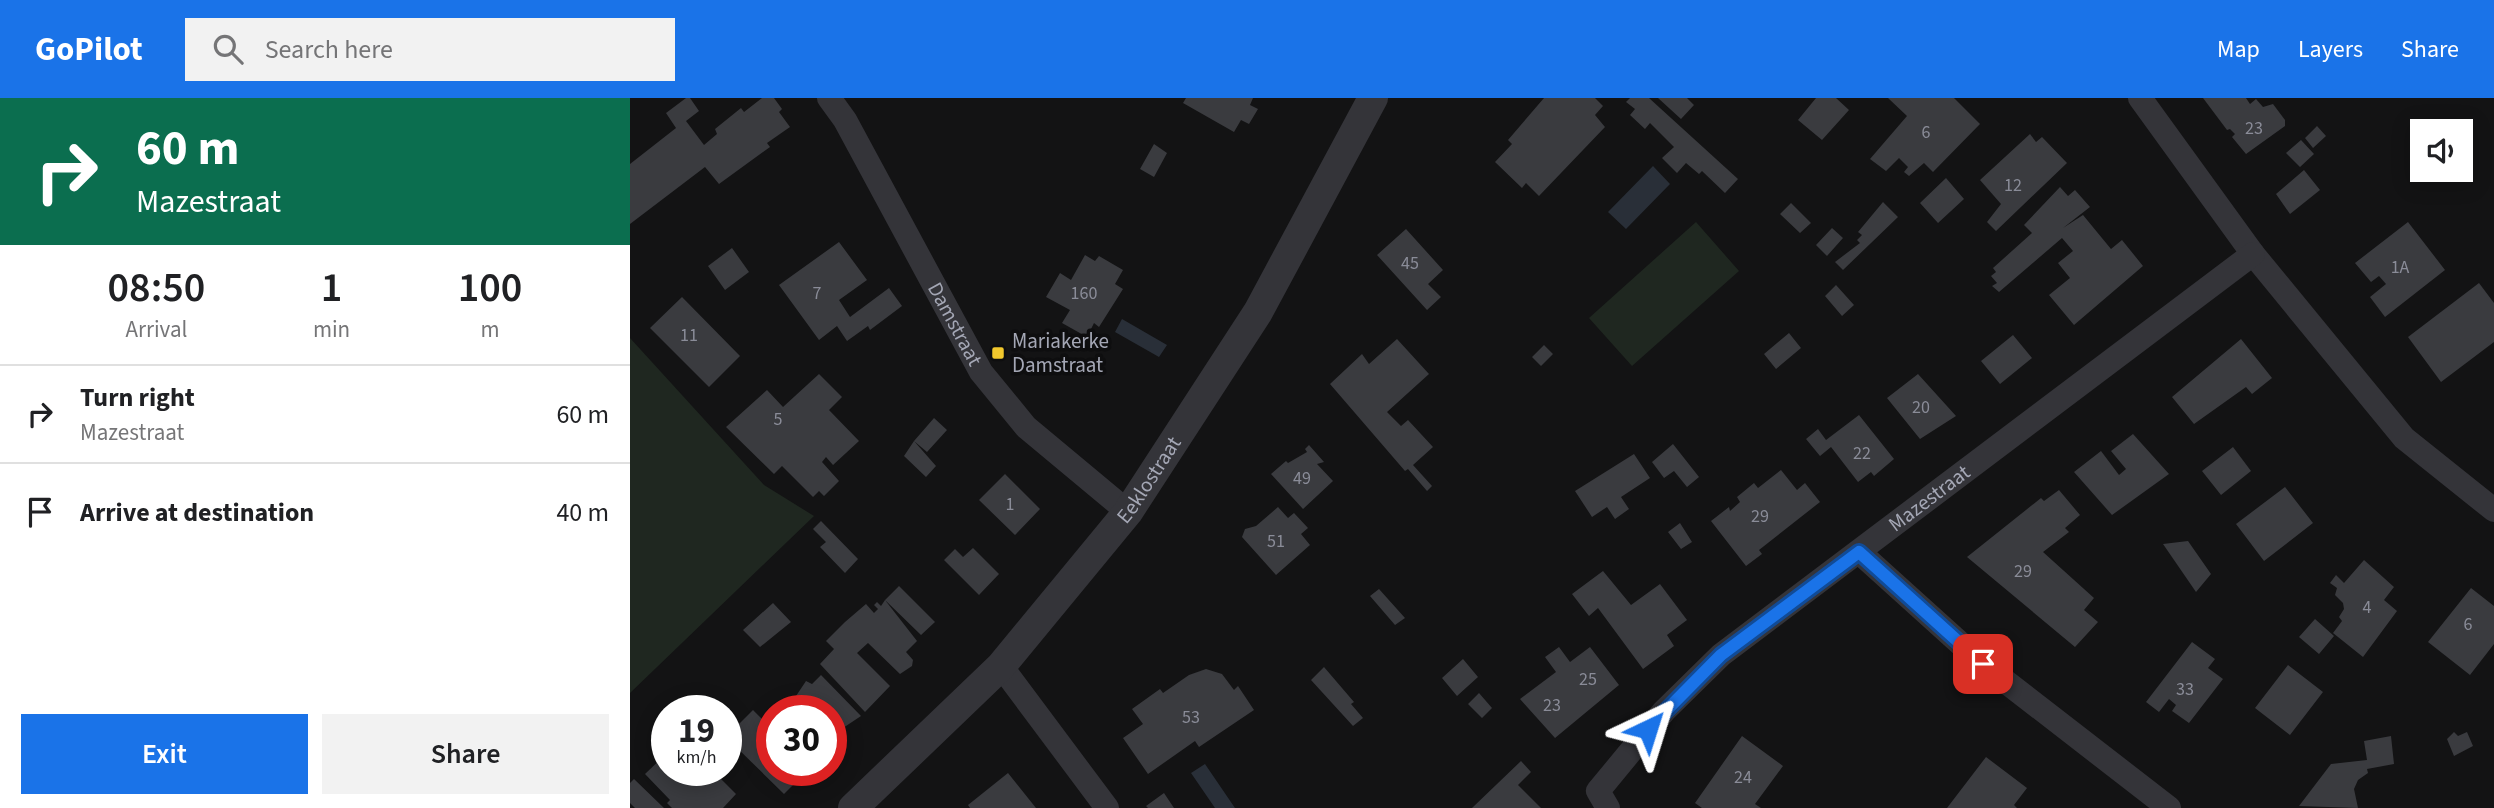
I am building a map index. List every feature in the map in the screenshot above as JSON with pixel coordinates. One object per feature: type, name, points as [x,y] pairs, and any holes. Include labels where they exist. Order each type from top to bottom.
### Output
[{"type":"street","name":"Damstraat","points":[[829,98],[845,120],[981,372],[1026,427],[1128,512]]},
{"type":"street","name":"Eeklostraat","points":[[853,808],[1001,666],[1128,512],[1258,312],[1373,98]]},
{"type":"street","points":[[2140,98],[2253,254],[2404,438],[2494,510]]},
{"type":"street","name":"Mazestraat","points":[[1608,808],[1598,791],[1664,711],[1721,655],[2253,254]]},
{"type":"street","points":[[1859,552],[1983,664],[2169,808]]},
{"type":"street","points":[[1001,666],[1107,808]]},
{"type":"shaded area","points":[[1653,166],[1670,184],[1626,229],[1608,212]]},
{"type":"shaded area","points":[[1696,222],[1739,271],[1632,366],[1589,318]]},
{"type":"shaded area","points":[[1122,319],[1167,345],[1159,357],[1115,332]]},
{"type":"shaded area","points":[[630,338],[764,485],[814,516],[630,693]]},
{"type":"shaded area","points":[[1205,764],[1235,808],[1215,808],[1191,773]]},
{"type":"building","points":[[686,98],[690,98],[699,111],[686,121],[704,145],[717,134],[715,129],[741,108],[744,112],[762,98],[774,98],[782,109],[779,112],[790,127],[767,143],[770,147],[719,184],[705,167],[630,224],[630,164],[676,128],[666,113]]},
{"type":"building","points":[[1186,98],[1253,98],[1250,105],[1258,109],[1249,124],[1241,120],[1234,132],[1183,103]]},
{"type":"building","points":[[1544,98],[1595,98],[1603,106],[1595,115],[1605,127],[1539,196],[1526,183],[1522,188],[1495,162],[1512,144],[1508,140]]},
{"type":"building","points":[[1630,98],[1649,98],[1738,179],[1725,193],[1702,171],[1699,174],[1686,163],[1677,173],[1662,158],[1674,147],[1650,123],[1645,129],[1630,115],[1635,109],[1626,102]]},
{"type":"building","points":[[1658,98],[1687,98],[1694,105],[1681,119]]},
{"type":"building","points":[[1816,98],[1836,98],[1849,110],[1822,140],[1798,120]]},
{"type":"building","points":[[1888,98],[1954,98],[1980,124],[1933,172],[1924,163],[1909,176],[1904,172],[1908,167],[1899,158],[1886,171],[1870,159],[1907,116]]},
{"type":"building","points":[[2203,98],[2246,98],[2250,104],[2256,99],[2263,107],[2273,104],[2285,120],[2285,126],[2246,154],[2232,137],[2235,134],[2230,129],[2227,130]]},
{"type":"building","points":[[2317,126],[2326,136],[2313,148],[2305,138]]},
{"type":"building","points":[[2030,134],[2036,142],[2042,137],[2067,163],[1996,231],[1987,222],[2001,204],[1980,180]]},
{"type":"building","points":[[2301,140],[2314,154],[2300,167],[2286,153]]},
{"type":"building","points":[[1154,144],[1167,153],[1154,177],[1140,169]]},
{"type":"building","points":[[2304,170],[2320,190],[2290,214],[2276,194]]},
{"type":"building","points":[[1946,178],[1964,199],[1938,223],[1920,203]]},
{"type":"building","points":[[2060,187],[2068,196],[2075,190],[2090,207],[2063,228],[2083,215],[2111,249],[2122,240],[2143,266],[2074,325],[2049,295],[2070,278],[2058,263],[2073,251],[2062,238],[1999,292],[1992,286],[1997,283],[1991,276],[1996,272],[1993,268],[2032,233],[2024,225]]},
{"type":"building","points":[[1883,202],[1898,217],[1843,270],[1835,262],[1860,243],[1857,240],[1862,235],[1858,232]]},
{"type":"building","points":[[1791,203],[1811,223],[1800,233],[1780,214]]},
{"type":"building","points":[[2408,222],[2445,270],[2385,317],[2370,297],[2386,284],[2379,276],[2371,282],[2355,263]]},
{"type":"building","points":[[1832,228],[1843,238],[1827,256],[1816,245]]},
{"type":"building","points":[[1406,229],[1443,270],[1428,284],[1441,297],[1427,310],[1377,255]]},
{"type":"building","points":[[839,242],[867,280],[839,300],[850,317],[889,288],[902,306],[870,330],[868,326],[847,341],[837,326],[819,340],[779,285]]},
{"type":"building","points":[[732,248],[749,272],[725,290],[708,266]]},
{"type":"building","points":[[1085,255],[1095,261],[1099,256],[1123,270],[1115,284],[1123,289],[1099,327],[1094,323],[1087,337],[1062,323],[1070,310],[1046,297],[1060,273],[1071,280]]},
{"type":"building","points":[[2479,283],[2494,303],[2494,342],[2441,382],[2408,337]]},
{"type":"building","points":[[1836,285],[1854,305],[1842,316],[1825,296]]},
{"type":"building","points":[[682,297],[740,356],[709,387],[650,328]]},
{"type":"building","points":[[1789,333],[1801,348],[1776,369],[1764,354]]},
{"type":"building","points":[[2013,335],[2032,358],[2000,384],[1981,361]]},
{"type":"building","points":[[1397,339],[1429,374],[1387,412],[1401,426],[1408,420],[1433,447],[1413,465],[1432,486],[1427,491],[1408,469],[1405,471],[1330,384],[1362,354],[1369,364]]},
{"type":"building","points":[[2241,339],[2272,378],[2252,394],[2246,387],[2194,424],[2172,397]]},
{"type":"building","points":[[1544,345],[1553,354],[1541,366],[1532,357]]},
{"type":"building","points":[[819,374],[842,397],[829,410],[859,441],[833,465],[826,457],[822,462],[839,481],[824,496],[819,491],[813,497],[782,466],[774,474],[726,427],[767,390],[783,407]]},
{"type":"building","points":[[1918,374],[1956,416],[1920,439],[1887,398]]},
{"type":"building","points":[[1859,415],[1894,459],[1874,476],[1871,472],[1858,482],[1831,447],[1820,456],[1806,439],[1818,429],[1826,440]]},
{"type":"building","points":[[934,418],[947,430],[927,452],[914,441]]},
{"type":"building","points":[[2133,434],[2169,474],[2112,515],[2074,472],[2101,451],[2119,475],[2126,469],[2111,451]]},
{"type":"building","points":[[914,441],[936,466],[926,477],[904,456]]},
{"type":"building","points":[[1673,444],[1699,477],[1687,487],[1674,471],[1664,478],[1652,462]]},
{"type":"building","points":[[1309,445],[1324,462],[1317,464],[1333,481],[1303,509],[1271,474],[1286,461],[1288,463],[1307,452],[1305,449]]},
{"type":"building","points":[[2233,447],[2251,471],[2221,495],[2202,471]]},
{"type":"building","points":[[1634,454],[1650,478],[1621,497],[1629,509],[1615,519],[1607,507],[1592,517],[1575,491]]},
{"type":"building","points":[[1781,470],[1797,490],[1805,483],[1820,502],[1759,550],[1762,554],[1746,566],[1711,521],[1729,507],[1730,511],[1740,502],[1737,497],[1754,483],[1758,488]]},
{"type":"building","points":[[1005,474],[1040,509],[1015,535],[979,500]]},
{"type":"building","points":[[2285,487],[2313,523],[2264,561],[2236,524]]},
{"type":"building","points":[[2059,490],[2080,515],[2065,528],[2069,532],[2043,552],[2094,598],[2084,610],[2098,622],[2075,647],[1967,557],[2041,498],[2044,501]]},
{"type":"building","points":[[1278,507],[1288,518],[1294,513],[1308,528],[1301,534],[1310,545],[1276,575],[1242,537],[1245,529],[1256,526]]},
{"type":"building","points":[[821,521],[858,559],[845,573],[820,547],[826,542],[813,529]]},
{"type":"building","points":[[1680,523],[1692,542],[1681,549],[1668,532]]},
{"type":"building","points":[[2188,541],[2211,574],[2196,592],[2163,544]]},
{"type":"building","points":[[973,548],[999,574],[979,595],[944,560],[955,549],[963,557]]},
{"type":"building","points":[[2364,560],[2394,587],[2384,600],[2397,611],[2363,657],[2333,633],[2342,621],[2339,617],[2344,609],[2343,603],[2335,595],[2337,588],[2330,583],[2336,575],[2344,583]]},
{"type":"building","points":[[1603,571],[1631,605],[1660,584],[1687,620],[1667,635],[1674,646],[1643,669],[1598,608],[1589,616],[1572,594]]},
{"type":"building","points":[[899,586],[935,622],[921,635],[885,600]]},
{"type":"building","points":[[2471,588],[2494,606],[2494,644],[2470,675],[2428,642]]},
{"type":"building","points":[[1379,589],[1405,618],[1395,625],[1370,596]]},
{"type":"building","points":[[885,600],[917,641],[906,652],[913,660],[912,666],[900,674],[868,643],[857,653],[890,686],[865,712],[820,664],[834,649],[826,641],[845,622],[866,604],[874,613],[878,609],[874,605],[877,602],[881,606]]},
{"type":"building","points":[[773,603],[791,622],[760,647],[743,630]]},
{"type":"building","points":[[2315,619],[2334,636],[2319,654],[2299,637]]},
{"type":"building","points":[[2192,642],[2215,659],[2208,668],[2223,679],[2189,723],[2172,711],[2176,705],[2169,699],[2159,712],[2146,702]]},
{"type":"building","points":[[1559,647],[1570,662],[1590,647],[1619,685],[1555,738],[1520,699],[1556,672],[1545,657]]},
{"type":"building","points":[[1463,659],[1478,677],[1457,696],[1442,678]]},
{"type":"building","points":[[2288,665],[2323,692],[2290,735],[2255,708]]},
{"type":"building","points":[[1324,667],[1354,702],[1351,704],[1363,718],[1353,726],[1311,680]]},
{"type":"building","points":[[1206,669],[1222,674],[1234,690],[1238,686],[1254,710],[1199,747],[1195,741],[1148,774],[1123,738],[1143,724],[1132,709],[1160,689],[1163,693],[1189,675]]},
{"type":"building","points":[[821,675],[841,695],[797,695],[806,681],[812,684]]},
{"type":"building","points":[[1479,693],[1492,708],[1482,718],[1468,704]]},
{"type":"building","points":[[847,702],[861,716],[847,725]]},
{"type":"building","points":[[753,710],[756,713],[756,766],[742,753],[742,721]]},
{"type":"building","points":[[2454,732],[2458,736],[2467,732],[2473,746],[2454,756],[2447,739]]},
{"type":"building","points":[[1742,736],[1783,766],[1755,804],[1761,808],[1702,808],[1695,803]]},
{"type":"building","points":[[2391,736],[2394,764],[2367,769],[2368,773],[2358,780],[2354,789],[2358,808],[2299,806],[2331,764],[2367,760],[2364,741]]},
{"type":"building","points":[[1986,757],[2027,788],[2014,805],[2017,808],[1947,808]]},
{"type":"building","points":[[1521,761],[1531,772],[1518,785],[1541,808],[1472,808]]},
{"type":"building","points":[[651,768],[651,780],[645,774]]},
{"type":"building","points":[[1008,773],[1036,808],[970,808],[968,805]]},
{"type":"building","points":[[634,779],[664,808],[635,808],[630,803],[630,783]]},
{"type":"building","points":[[657,786],[728,786],[736,794],[723,808],[672,808],[667,803],[670,800]]},
{"type":"building","points":[[776,786],[792,786],[784,794]]},
{"type":"building","points":[[1164,793],[1174,808],[1146,806]]},
{"type":"place","name":"Mariakerke Damstraat","points":[[998,353]]},
{"type":"route","points":[[1648,729],[1721,655],[1859,552],[1983,664]]}]
